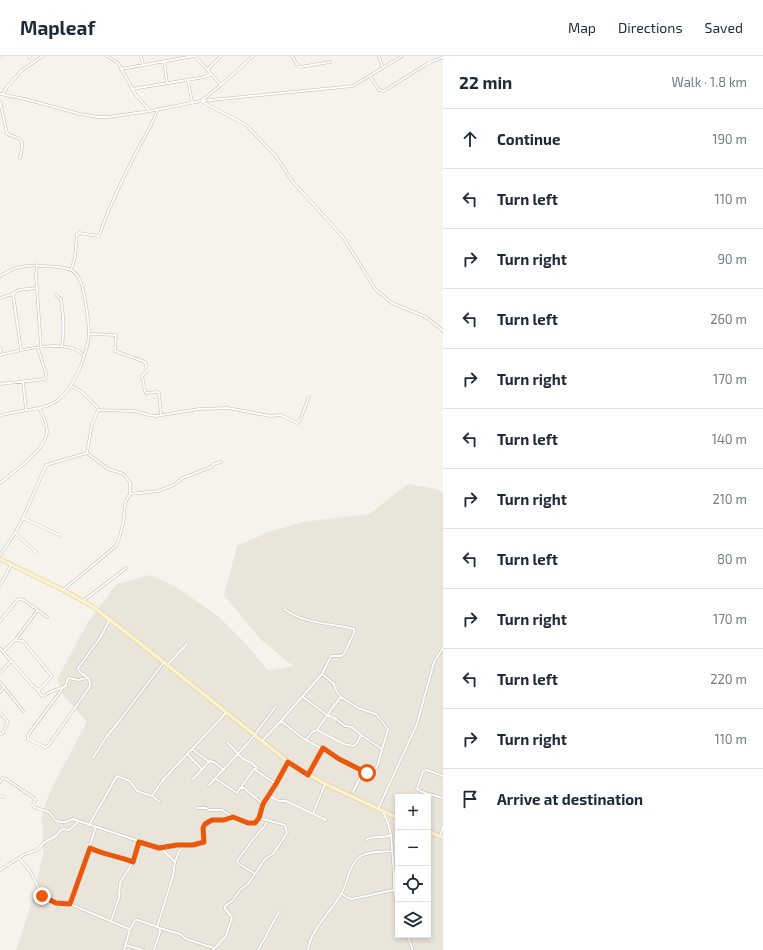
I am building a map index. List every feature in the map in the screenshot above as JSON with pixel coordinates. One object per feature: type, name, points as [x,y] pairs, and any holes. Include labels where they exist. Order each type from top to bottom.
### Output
[{"type":"main road","points":[[0,559],[83,601],[110,620],[288,762],[325,784],[395,817]]},
{"type":"main road","points":[[431,832],[441,837]]},
{"type":"street","points":[[44,56],[20,72],[2,95],[25,99],[80,114],[98,117],[150,111],[192,102],[354,86],[402,56]]},
{"type":"street","points":[[107,56],[115,61],[132,89],[150,111]]},
{"type":"street","points":[[141,56],[143,65]]},
{"type":"street","points":[[121,69],[194,56],[221,85]]},
{"type":"street","points":[[208,70],[221,56]]},
{"type":"street","points":[[292,56],[300,67],[330,62]]},
{"type":"street","points":[[379,56],[383,68]]},
{"type":"street","points":[[201,101],[221,85],[251,57]]},
{"type":"street","points":[[370,76],[379,90],[384,91],[427,64],[443,57]]},
{"type":"street","points":[[164,61],[167,83]]},
{"type":"street","points":[[132,89],[205,77],[211,74]]},
{"type":"street","points":[[188,80],[192,102]]},
{"type":"street","points":[[201,101],[246,125],[276,156],[292,181],[342,237],[376,290],[392,303],[426,317],[443,331]]},
{"type":"street","points":[[0,102],[7,133],[18,137],[22,141],[23,147],[20,158]]},
{"type":"street","points":[[70,270],[75,258],[77,234],[100,236],[115,196],[136,153],[150,129],[158,109]]},
{"type":"street","points":[[37,265],[36,275],[41,347]]},
{"type":"street","points":[[0,276],[18,268],[37,265],[62,267],[70,270],[78,276],[81,283],[89,334],[84,356],[70,386],[59,400],[39,408],[15,411],[0,416]]},
{"type":"street","points":[[0,298],[13,294],[18,290],[37,288]]},
{"type":"street","points":[[13,294],[21,350]]},
{"type":"street","points":[[56,295],[61,297],[63,311],[62,345]]},
{"type":"street","points":[[89,334],[115,334],[115,352],[145,362],[147,371],[142,376],[145,391],[146,393],[159,393],[161,415]]},
{"type":"street","points":[[0,348],[1,354],[62,345],[78,351],[84,356]]},
{"type":"street","points":[[0,384],[42,380],[46,378],[38,348]]},
{"type":"street","points":[[78,351],[86,349]]},
{"type":"street","points":[[23,382],[26,409]]},
{"type":"street","points":[[70,386],[78,388],[83,392],[98,410]]},
{"type":"street","points":[[98,410],[134,411],[149,415],[161,415],[199,409],[228,408],[270,416],[279,414],[297,423],[300,420],[309,397]]},
{"type":"street","points":[[0,483],[28,461],[45,436],[47,432],[46,424],[39,408]]},
{"type":"street","points":[[87,453],[92,424],[98,410]]},
{"type":"street","points":[[63,590],[116,546],[120,538],[124,519],[124,506],[130,494],[130,483],[124,474],[108,469],[87,453]]},
{"type":"street","points":[[0,555],[15,534],[46,465],[87,453]]},
{"type":"street","points":[[130,494],[158,491],[174,485],[183,478],[221,462]]},
{"type":"street","points":[[23,518],[59,535]]},
{"type":"street","points":[[15,534],[38,553]]},
{"type":"street","points":[[0,585],[11,565]]},
{"type":"street","points":[[83,601],[126,568]]},
{"type":"street","points":[[0,621],[18,599],[24,600],[47,618]]},
{"type":"street","points":[[262,741],[322,674],[331,656],[341,656],[344,654],[354,633],[354,630],[315,623],[293,616],[284,609]]},
{"type":"street","points":[[3,652],[15,640],[37,610]]},
{"type":"street","points":[[87,678],[78,680],[69,678],[67,680],[66,686],[28,735],[28,739],[46,747],[48,746],[89,688],[90,684],[87,678],[79,671],[79,667],[100,638],[110,620]]},
{"type":"street","points":[[18,636],[52,675],[38,690]]},
{"type":"street","points":[[15,640],[23,641]]},
{"type":"street","points":[[167,665],[187,644]]},
{"type":"street","points":[[0,648],[43,696],[63,688]]},
{"type":"street","points":[[378,809],[417,724],[434,662],[443,648]]},
{"type":"street","points":[[0,673],[11,661]]},
{"type":"street","points":[[93,758],[107,736],[164,662]]},
{"type":"street","points":[[322,674],[333,683],[341,697],[358,708],[376,714],[388,730],[376,767],[360,775],[353,792]]},
{"type":"street","points":[[0,682],[23,711]]},
{"type":"street","points":[[0,692],[4,686]]},
{"type":"street","points":[[302,697],[327,715],[346,726],[352,727],[382,749]]},
{"type":"street","points":[[306,740],[312,732],[317,730],[341,697]]},
{"type":"street","points":[[209,785],[238,755],[276,706]]},
{"type":"street","points":[[0,713],[8,722],[3,734],[0,734]]},
{"type":"street","points":[[152,796],[163,780],[226,713]]},
{"type":"street","points":[[281,721],[306,740],[323,748],[339,759],[366,772]]},
{"type":"street","points":[[317,730],[349,746],[355,745],[361,735]]},
{"type":"street","points":[[216,778],[236,793],[254,769],[257,768],[238,755],[228,743]]},
{"type":"street","points":[[308,775],[323,748]]},
{"type":"street","points":[[192,749],[209,762],[214,762],[224,770]]},
{"type":"street","points":[[187,754],[202,769]]},
{"type":"street","points":[[193,779],[209,762]]},
{"type":"street","points":[[198,808],[222,810],[233,817],[251,824],[255,823],[259,818],[263,804],[288,762]]},
{"type":"street","points":[[254,769],[276,784]]},
{"type":"street","points":[[443,776],[427,770],[423,771],[417,789],[443,798]]},
{"type":"street","points":[[89,825],[117,776],[130,781],[138,791],[152,796],[160,802]]},
{"type":"street","points":[[0,782],[3,778],[6,779],[34,798],[36,800],[33,805],[34,807],[49,812],[56,820],[64,822],[73,819],[78,822],[161,848],[177,845],[193,845],[204,842],[203,828],[207,822],[216,819],[224,820],[233,817]]},
{"type":"street","points":[[313,814],[325,784]]},
{"type":"street","points":[[240,788],[244,788],[263,804]]},
{"type":"street","points":[[0,796],[4,797]]},
{"type":"street","points":[[268,796],[279,801],[286,801],[326,820]]},
{"type":"street","points":[[383,811],[391,835],[394,890],[397,902]]},
{"type":"street","points":[[124,950],[131,928],[134,922],[138,920],[158,928],[180,934],[186,939],[213,949],[228,933],[232,917],[225,909],[225,906],[232,901],[241,889],[248,884],[265,858],[273,854],[287,833],[285,825],[259,818]]},
{"type":"street","points":[[254,873],[239,864],[237,861],[268,820]]},
{"type":"street","points":[[0,870],[19,858],[37,850],[45,842],[56,836],[61,830],[69,830],[78,822]]},
{"type":"street","points":[[441,837],[443,826]]},
{"type":"street","points":[[70,904],[96,827]]},
{"type":"street","points":[[366,840],[391,835]]},
{"type":"street","points":[[111,921],[119,898],[120,883],[133,862],[139,842]]},
{"type":"street","points":[[154,950],[160,932],[158,928],[175,862],[179,851],[186,845]]},
{"type":"street","points":[[90,848],[133,862]]},
{"type":"street","points":[[161,848],[175,862]]},
{"type":"street","points":[[308,950],[309,944],[316,930],[342,894],[348,874],[358,859],[366,854],[392,851]]},
{"type":"street","points":[[19,858],[30,871],[43,897],[56,903],[70,904],[129,929],[131,928]]},
{"type":"street","points":[[342,894],[352,899],[394,890]]},
{"type":"street","points":[[258,950],[268,934],[272,922],[278,912]]},
{"type":"street","points":[[408,938],[413,950]]},
{"type":"street","points":[[125,945],[143,950]]},
{"type":"shaded area","points":[[408,484],[437,489],[443,493],[443,950],[16,950],[29,911],[43,856],[42,817],[50,791],[87,722],[64,696],[57,679],[88,622],[117,584],[150,575],[176,587],[218,616],[248,646],[268,671],[293,666],[261,640],[224,595],[237,546],[266,533],[303,522],[369,514]]},
{"type":"route","points":[[42,896],[56,903],[70,904],[90,848],[133,862],[139,842],[159,848],[177,845],[193,845],[204,842],[203,828],[207,822],[212,820],[224,820],[233,817],[251,824],[255,823],[258,821],[263,804],[288,762],[308,775],[323,748],[339,759],[367,773]]}]
